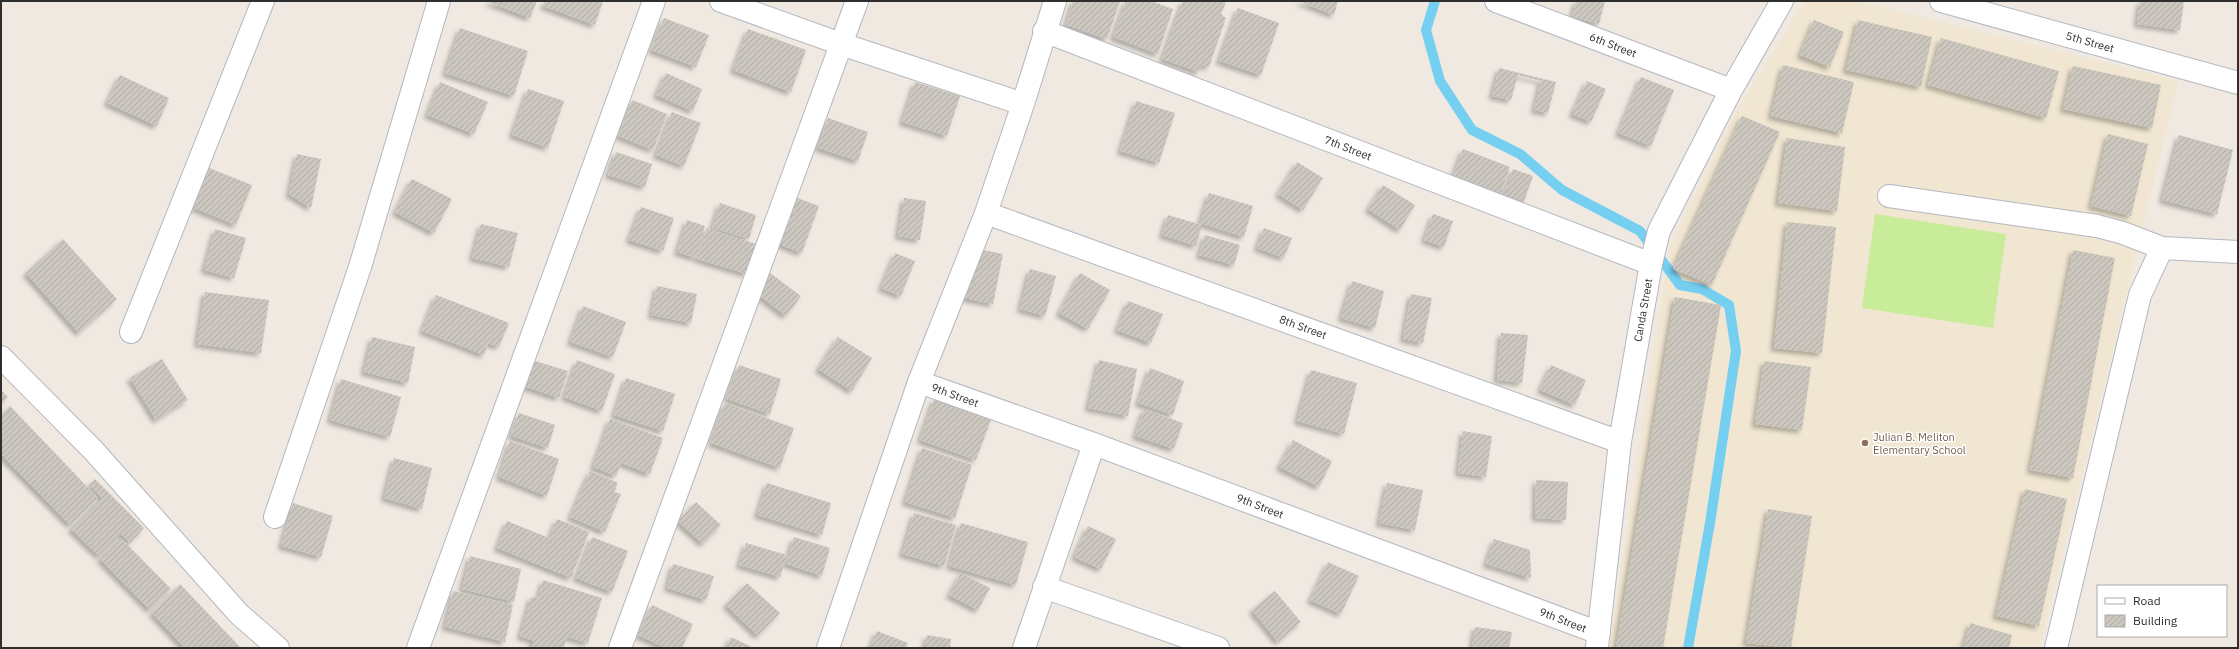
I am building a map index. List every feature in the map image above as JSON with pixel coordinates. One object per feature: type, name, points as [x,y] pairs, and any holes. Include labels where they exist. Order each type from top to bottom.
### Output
[{"type":"street","points":[[131,332],[263,1]]},
{"type":"street","points":[[275,517],[360,267],[439,1]]},
{"type":"street","points":[[418,648],[654,1]]},
{"type":"street","points":[[721,1],[841,44],[1023,104]]},
{"type":"street","points":[[620,648],[857,1]]},
{"type":"street","points":[[828,648],[919,382],[986,212],[1023,104],[1044,31],[1055,1]]},
{"type":"street","name":"6th Street","points":[[1496,1],[1730,90]]},
{"type":"street","name":"Canda Street","points":[[1598,641],[1620,442],[1652,260],[1659,231],[1730,90],[1782,1]]},
{"type":"street","name":"5th Street","points":[[1942,1],[2238,83]]},
{"type":"street","name":"7th Street","points":[[1044,31],[1652,260]]},
{"type":"street","points":[[1889,196],[2097,226],[2123,233],[2162,248],[2238,252]]},
{"type":"street","name":"8th Street","points":[[986,212],[1620,442]]},
{"type":"street","points":[[2056,648],[2140,295],[2162,248]]},
{"type":"street","points":[[1,357],[93,450],[239,614],[278,648]]},
{"type":"street","name":"9th Street","points":[[919,382],[1094,444],[1598,641]]},
{"type":"street","points":[[1024,648],[1094,444]]},
{"type":"street","points":[[1044,587],[1218,648]]},
{"type":"shaded area","name":"Julian B. Meliton Elementary School","points":[[1805,1],[1858,1],[2178,81],[2040,648],[1609,648],[1669,248],[1732,118]]},
{"type":"green space","points":[[1875,214],[2006,234],[1993,328],[1862,308]]},
{"type":"building","points":[[486,1],[537,1],[530,18]]},
{"type":"building","points":[[545,1],[603,1],[595,25],[543,6]]},
{"type":"building","points":[[1073,1],[1120,1],[1107,39],[1066,25]]},
{"type":"building","points":[[1126,1],[1151,1],[1173,9],[1158,54],[1113,37]]},
{"type":"building","points":[[1183,1],[1226,2],[1221,14],[1226,18],[1209,67],[1201,65],[1199,72],[1162,59]]},
{"type":"building","points":[[1298,1],[1338,1],[1334,15]]},
{"type":"building","points":[[1576,1],[1605,1],[1599,24],[1572,17]]},
{"type":"building","points":[[2140,1],[2184,1],[2180,30],[2137,24]]},
{"type":"building","points":[[1238,8],[1279,23],[1261,75],[1219,61]]},
{"type":"building","points":[[664,18],[709,35],[696,67],[651,50]]},
{"type":"building","points":[[1814,20],[1844,32],[1830,67],[1800,55]]},
{"type":"building","points":[[1858,20],[1932,37],[1921,87],[1846,70]]},
{"type":"building","points":[[460,28],[528,51],[514,96],[445,73]]},
{"type":"building","points":[[748,29],[806,50],[791,92],[733,70]]},
{"type":"building","points":[[1941,38],[2059,71],[2046,118],[1928,85]]},
{"type":"building","points":[[1783,65],[1854,82],[1842,133],[1771,116]]},
{"type":"building","points":[[2073,66],[2161,85],[2152,128],[2063,109]]},
{"type":"building","points":[[1499,68],[1556,82],[1548,113],[1534,110],[1541,81],[1518,75],[1511,100],[1492,96]]},
{"type":"building","points":[[666,73],[702,89],[693,111],[656,95]]},
{"type":"building","points":[[120,75],[169,98],[157,126],[107,103]]},
{"type":"building","points":[[1641,77],[1674,90],[1651,146],[1618,133]]},
{"type":"building","points":[[1587,81],[1606,89],[1591,122],[1572,114]]},
{"type":"building","points":[[440,82],[488,102],[474,134],[427,115]]},
{"type":"building","points":[[915,82],[960,96],[947,136],[902,122]]},
{"type":"building","points":[[528,89],[564,101],[548,148],[512,135]]},
{"type":"building","points":[[632,100],[667,114],[653,150],[618,136]]},
{"type":"building","points":[[1136,101],[1175,113],[1159,163],[1120,151]]},
{"type":"building","points":[[672,112],[701,123],[684,166],[656,155]]},
{"type":"building","points":[[1742,116],[1780,132],[1712,285],[1673,269]]},
{"type":"building","points":[[828,118],[868,132],[858,161],[818,148]]},
{"type":"building","points":[[2108,134],[2148,144],[2131,216],[2091,206]]},
{"type":"building","points":[[2179,135],[2233,150],[2217,214],[2162,200]]},
{"type":"building","points":[[1787,138],[1845,147],[1837,211],[1778,203]]},
{"type":"building","points":[[1463,149],[1510,167],[1500,196],[1452,179]]},
{"type":"building","points":[[616,152],[652,164],[645,187],[608,175]]},
{"type":"building","points":[[297,154],[321,159],[311,208],[289,194]]},
{"type":"building","points":[[1297,162],[1323,178],[1303,210],[1278,194]]},
{"type":"building","points":[[209,168],[252,185],[236,225],[194,208]]},
{"type":"building","points":[[1513,169],[1533,176],[1523,204],[1503,197]]},
{"type":"building","points":[[412,179],[452,199],[434,233],[395,212]]},
{"type":"building","points":[[1383,185],[1415,205],[1400,230],[1368,209]]},
{"type":"building","points":[[1209,193],[1253,206],[1244,237],[1200,223]]},
{"type":"building","points":[[787,194],[819,206],[802,253],[769,240]]},
{"type":"building","points":[[904,198],[926,201],[920,240],[898,236]]},
{"type":"building","points":[[720,203],[756,215],[749,239],[712,228]]},
{"type":"building","points":[[641,207],[674,218],[663,251],[629,240]]},
{"type":"building","points":[[1433,214],[1453,221],[1444,247],[1424,240]]},
{"type":"building","points":[[1168,215],[1202,225],[1196,246],[1162,235]]},
{"type":"building","points":[[687,220],[705,226],[696,258],[677,252]]},
{"type":"building","points":[[1787,222],[1836,227],[1822,353],[1774,348]]},
{"type":"building","points":[[481,224],[518,233],[509,267],[472,258]]},
{"type":"building","points":[[707,228],[756,244],[747,274],[697,259]]},
{"type":"building","points":[[1264,228],[1292,238],[1284,258],[1257,248]]},
{"type":"building","points":[[215,229],[246,238],[234,278],[204,270]]},
{"type":"building","points":[[1205,235],[1240,245],[1234,265],[1199,255]]},
{"type":"building","points":[[63,239],[117,299],[79,333],[26,273]]},
{"type":"building","points":[[973,248],[1003,254],[993,304],[964,298]]},
{"type":"building","points":[[2073,250],[2115,258],[2073,478],[2030,470]]},
{"type":"building","points":[[895,253],[915,261],[901,296],[881,288]]},
{"type":"building","points":[[1030,269],[1056,276],[1045,316],[1020,309]]},
{"type":"building","points":[[770,273],[801,296],[786,316],[755,292]]},
{"type":"building","points":[[1080,273],[1110,290],[1088,329],[1059,313]]},
{"type":"building","points":[[1352,281],[1384,291],[1375,328],[1341,318]]},
{"type":"building","points":[[657,286],[697,294],[691,323],[651,315]]},
{"type":"building","points":[[205,292],[269,300],[261,353],[197,344]]},
{"type":"building","points":[[1411,294],[1432,298],[1423,343],[1403,339]]},
{"type":"building","points":[[436,295],[509,323],[499,347],[488,343],[484,355],[422,331]]},
{"type":"building","points":[[1675,297],[1721,305],[1663,648],[1616,648]]},
{"type":"building","points":[[1128,301],[1163,314],[1151,343],[1117,330]]},
{"type":"building","points":[[583,306],[626,322],[613,357],[570,342]]},
{"type":"building","points":[[1501,333],[1528,335],[1522,383],[1497,380]]},
{"type":"building","points":[[372,337],[415,347],[408,383],[364,372]]},
{"type":"building","points":[[838,337],[872,358],[852,391],[818,369]]},
{"type":"building","points":[[162,359],[188,400],[156,420],[130,378]]},
{"type":"building","points":[[577,360],[615,374],[602,411],[564,397]]},
{"type":"building","points":[[1099,360],[1137,369],[1128,416],[1088,408]]},
{"type":"building","points":[[535,361],[568,371],[559,398],[526,387]]},
{"type":"building","points":[[1764,361],[1811,367],[1802,430],[1755,424]]},
{"type":"building","points":[[739,365],[781,379],[770,414],[727,399]]},
{"type":"building","points":[[1551,365],[1586,380],[1575,405],[1540,390]]},
{"type":"building","points":[[1150,368],[1184,381],[1173,415],[1138,403]]},
{"type":"building","points":[[1311,370],[1357,383],[1344,434],[1297,421]]},
{"type":"building","points":[[626,378],[675,394],[663,431],[614,415]]},
{"type":"building","points":[[341,379],[401,397],[390,437],[330,420]]},
{"type":"building","points":[[1,390],[8,397],[1,404]]},
{"type":"building","points":[[934,399],[991,420],[976,460],[920,440]]},
{"type":"building","points":[[725,403],[794,428],[780,468],[711,443]]},
{"type":"building","points":[[10,406],[98,498],[70,525],[1,454],[1,415]]},
{"type":"building","points":[[1144,409],[1183,423],[1174,449],[1135,436]]},
{"type":"building","points":[[519,413],[555,425],[548,448],[511,436]]},
{"type":"building","points":[[610,419],[663,438],[650,474],[621,463],[616,476],[593,467]]},
{"type":"building","points":[[1463,431],[1492,436],[1486,477],[1458,473]]},
{"type":"building","points":[[1293,440],[1332,461],[1319,487],[1279,467]]},
{"type":"building","points":[[510,441],[559,459],[547,496],[499,477]]},
{"type":"building","points":[[922,448],[972,465],[955,518],[905,502]]},
{"type":"building","points":[[394,458],[432,468],[422,509],[384,498]]},
{"type":"building","points":[[590,471],[618,483],[614,492],[621,494],[605,532],[570,517]]},
{"type":"building","points":[[95,479],[144,528],[130,543],[121,534],[99,556],[71,529],[102,498],[89,485]]},
{"type":"building","points":[[1536,480],[1568,482],[1566,520],[1535,518]]},
{"type":"building","points":[[767,483],[831,503],[822,535],[757,515]]},
{"type":"building","points":[[1387,483],[1423,490],[1415,530],[1379,523]]},
{"type":"building","points":[[2025,489],[2067,499],[2039,626],[1996,616]]},
{"type":"building","points":[[696,502],[721,525],[703,544],[678,521]]},
{"type":"building","points":[[293,503],[333,516],[321,557],[281,546]]},
{"type":"building","points":[[1768,509],[1812,516],[1791,648],[1746,643]]},
{"type":"building","points":[[914,513],[956,525],[944,566],[902,554]]},
{"type":"building","points":[[557,519],[589,532],[571,578],[497,548],[507,521],[549,538]]},
{"type":"building","points":[[961,523],[1028,542],[1016,585],[949,566]]},
{"type":"building","points":[[1088,526],[1116,539],[1101,569],[1076,558],[1075,555]]},
{"type":"building","points":[[592,537],[628,551],[612,592],[576,578]]},
{"type":"building","points":[[794,537],[830,548],[822,576],[786,564]]},
{"type":"building","points":[[121,538],[171,589],[150,610],[100,559]]},
{"type":"building","points":[[1494,539],[1530,550],[1531,578],[1486,564]]},
{"type":"building","points":[[746,543],[787,555],[780,577],[739,565]]},
{"type":"building","points":[[470,556],[521,569],[514,602],[462,589]]},
{"type":"building","points":[[1328,562],[1359,576],[1341,614],[1310,600]]},
{"type":"building","points":[[673,564],[714,576],[706,600],[667,588]]},
{"type":"building","points":[[961,573],[990,588],[978,610],[949,595]]},
{"type":"building","points":[[543,580],[602,598],[588,643],[567,637],[564,648],[532,648],[534,641],[520,636],[531,597],[538,598]]},
{"type":"building","points":[[747,583],[780,613],[758,636],[726,605]]},
{"type":"building","points":[[180,584],[241,648],[185,648],[152,613]]},
{"type":"building","points":[[453,591],[513,605],[505,642],[445,627]]},
{"type":"building","points":[[1275,591],[1301,622],[1278,642],[1252,610]]},
{"type":"building","points":[[652,605],[693,624],[682,648],[666,648],[638,635]]},
{"type":"building","points":[[1970,623],[2012,635],[2009,648],[1963,648]]},
{"type":"building","points":[[1475,627],[1512,632],[1509,648],[1472,648]]},
{"type":"building","points":[[877,631],[908,643],[906,648],[870,648]]},
{"type":"building","points":[[927,635],[951,639],[950,648],[925,648]]},
{"type":"building","points":[[731,637],[754,648],[726,648]]},
{"type":"waterway","points":[[1435,1],[1426,30],[1440,81],[1472,130],[1520,154],[1562,190],[1640,231],[1680,285],[1702,289],[1729,305],[1736,351],[1710,523],[1688,648]]},
{"type":"place","name":"Julian B. Meliton Elementary School","points":[[1865,443]]}]
